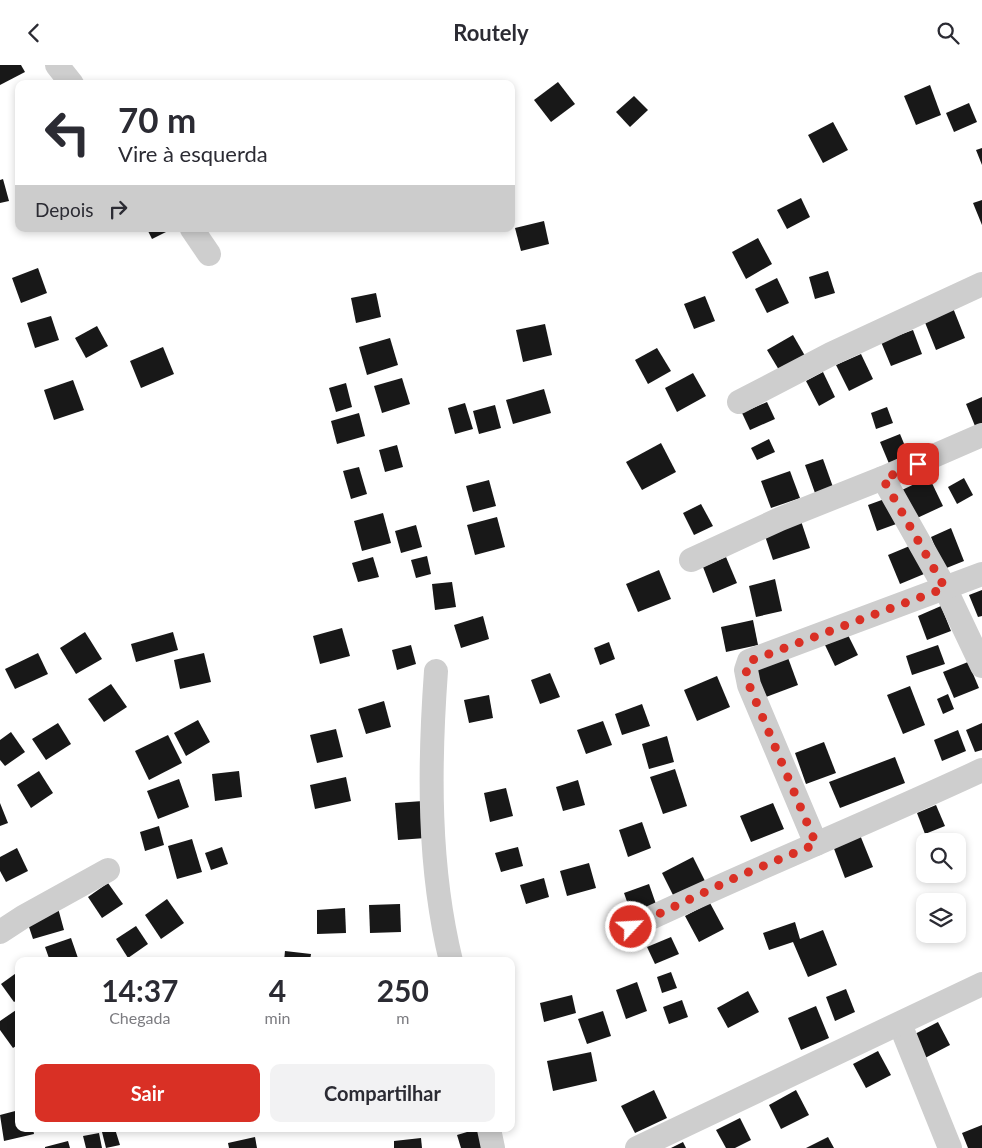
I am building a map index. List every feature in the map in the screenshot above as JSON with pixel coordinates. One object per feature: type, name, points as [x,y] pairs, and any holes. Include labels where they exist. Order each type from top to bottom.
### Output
[{"type":"street","points":[[57,65],[69,80]]},
{"type":"street","points":[[194,232],[208,254]]},
{"type":"street","points":[[739,402],[831,355],[982,284]]},
{"type":"street","points":[[691,560],[780,519],[883,479],[982,435]]},
{"type":"street","points":[[883,479],[945,588],[982,666]]},
{"type":"street","points":[[816,844],[749,685],[746,670],[749,661],[982,574]]},
{"type":"street","points":[[436,671],[432,719],[436,880],[442,924],[450,957]]},
{"type":"street","points":[[631,927],[739,876],[982,770]]},
{"type":"street","points":[[0,932],[23,917],[108,870]]},
{"type":"street","points":[[637,1148],[982,984]]},
{"type":"street","points":[[900,1024],[950,1148]]},
{"type":"street","points":[[490,1132],[494,1148]]},
{"type":"building","points":[[0,65],[21,65],[25,72],[0,85]]},
{"type":"building","points":[[558,82],[575,104],[551,122],[534,100]]},
{"type":"building","points":[[930,85],[941,115],[916,125],[904,96]]},
{"type":"building","points":[[634,96],[648,110],[630,127],[616,112]]},
{"type":"building","points":[[969,103],[977,122],[954,132],[946,113]]},
{"type":"building","points":[[833,122],[848,150],[823,163],[808,135]]},
{"type":"building","points":[[982,148],[982,165],[976,150]]},
{"type":"building","points":[[3,179],[9,201],[0,203],[0,180]]},
{"type":"building","points":[[801,198],[810,217],[787,229],[777,210]]},
{"type":"building","points":[[982,200],[982,225],[973,203]]},
{"type":"building","points":[[544,221],[549,244],[521,251],[515,228]]},
{"type":"building","points":[[148,232],[166,232],[152,239]]},
{"type":"building","points":[[758,238],[772,264],[746,279],[732,252]]},
{"type":"building","points":[[38,268],[47,293],[21,303],[12,278]]},
{"type":"building","points":[[828,271],[835,293],[815,299],[809,277]]},
{"type":"building","points":[[777,278],[789,303],[767,313],[755,289]]},
{"type":"building","points":[[376,293],[381,317],[356,323],[351,298]]},
{"type":"building","points":[[705,296],[715,321],[694,329],[684,304]]},
{"type":"building","points":[[953,308],[965,338],[936,350],[924,320]]},
{"type":"building","points":[[51,316],[59,340],[35,348],[27,323]]},
{"type":"building","points":[[545,324],[552,355],[523,362],[516,330]]},
{"type":"building","points":[[97,326],[108,346],[86,358],[75,338]]},
{"type":"building","points":[[913,330],[922,354],[891,366],[881,342]]},
{"type":"building","points":[[793,335],[808,361],[782,375],[767,350]]},
{"type":"building","points":[[390,338],[398,365],[367,375],[359,347]]},
{"type":"building","points":[[163,347],[174,374],[141,388],[130,361]]},
{"type":"building","points":[[657,348],[671,371],[648,384],[635,360]]},
{"type":"building","points":[[861,354],[873,379],[849,391],[836,365]]},
{"type":"building","points":[[823,372],[835,397],[819,406],[806,381]]},
{"type":"building","points":[[693,373],[706,396],[677,412],[665,388]]},
{"type":"building","points":[[402,378],[410,404],[382,413],[374,386]]},
{"type":"building","points":[[73,380],[84,410],[54,420],[44,390]]},
{"type":"building","points":[[346,383],[352,407],[336,412],[329,388]]},
{"type":"building","points":[[544,389],[551,413],[513,424],[506,400]]},
{"type":"building","points":[[982,397],[982,423],[975,426],[966,404]]},
{"type":"building","points":[[767,402],[775,419],[750,430],[742,413]]},
{"type":"building","points":[[465,403],[473,429],[455,434],[448,408]]},
{"type":"building","points":[[495,405],[501,428],[479,434],[473,411]]},
{"type":"building","points":[[887,407],[893,423],[876,429],[871,413]]},
{"type":"building","points":[[359,413],[365,436],[337,444],[331,421]]},
{"type":"building","points":[[900,434],[910,458],[890,466],[880,442]]},
{"type":"building","points":[[769,439],[775,452],[757,460],[751,448]]},
{"type":"building","points":[[661,443],[676,472],[642,490],[626,462]]},
{"type":"building","points":[[397,445],[403,467],[385,472],[379,450]]},
{"type":"building","points":[[823,459],[833,487],[815,493],[805,465]]},
{"type":"building","points":[[359,467],[367,494],[351,499],[343,471]]},
{"type":"building","points":[[790,471],[800,498],[771,508],[761,481]]},
{"type":"building","points":[[929,477],[943,506],[915,519],[902,490]]},
{"type":"building","points":[[964,478],[973,495],[957,504],[948,487]]},
{"type":"building","points":[[489,480],[496,506],[473,512],[466,486]]},
{"type":"building","points":[[890,497],[899,523],[877,531],[868,505]]},
{"type":"building","points":[[701,504],[713,526],[694,535],[683,513]]},
{"type":"building","points":[[383,513],[391,543],[362,551],[354,521]]},
{"type":"building","points":[[497,517],[505,547],[475,555],[467,525]]},
{"type":"building","points":[[801,521],[810,548],[773,560],[764,533]]},
{"type":"building","points":[[416,525],[422,547],[401,553],[395,531]]},
{"type":"building","points":[[951,528],[964,561],[944,569],[931,537]]},
{"type":"building","points":[[912,545],[924,574],[900,584],[888,555]]},
{"type":"building","points":[[427,556],[431,574],[416,578],[411,560]]},
{"type":"building","points":[[373,557],[379,577],[358,582],[352,563]]},
{"type":"building","points":[[726,557],[737,583],[713,593],[703,567]]},
{"type":"building","points":[[659,570],[671,599],[638,612],[626,584]]},
{"type":"building","points":[[775,579],[782,611],[756,617],[749,586]]},
{"type":"building","points":[[452,582],[456,607],[435,610],[432,584]]},
{"type":"building","points":[[982,590],[982,616],[978,617],[969,595]]},
{"type":"building","points":[[941,606],[951,631],[927,640],[918,616]]},
{"type":"building","points":[[483,616],[489,639],[461,648],[454,625]]},
{"type":"building","points":[[753,620],[758,645],[726,652],[721,627]]},
{"type":"building","points":[[342,628],[350,656],[320,664],[313,636]]},
{"type":"building","points":[[85,632],[102,659],[76,674],[60,648]]},
{"type":"building","points":[[173,632],[178,650],[136,662],[131,644]]},
{"type":"building","points":[[848,635],[858,655],[835,666],[825,645]]},
{"type":"building","points":[[609,642],[615,659],[600,665],[594,648]]},
{"type":"building","points":[[411,645],[416,664],[397,670],[392,650]]},
{"type":"building","points":[[938,645],[945,664],[912,675],[906,656]]},
{"type":"building","points":[[38,653],[48,674],[15,689],[5,669]]},
{"type":"building","points":[[204,653],[211,682],[180,689],[174,660]]},
{"type":"building","points":[[787,655],[798,685],[766,697],[754,667]]},
{"type":"building","points":[[968,662],[979,688],[954,698],[943,672]]},
{"type":"building","points":[[550,673],[560,697],[540,704],[531,680]]},
{"type":"building","points":[[717,676],[730,707],[697,721],[684,690]]},
{"type":"building","points":[[111,684],[127,707],[104,722],[88,699]]},
{"type":"building","points":[[910,686],[925,725],[903,734],[887,695]]},
{"type":"building","points":[[948,694],[954,709],[943,714],[937,699]]},
{"type":"building","points":[[489,695],[493,718],[469,723],[464,700]]},
{"type":"building","points":[[384,701],[391,727],[366,734],[358,709]]},
{"type":"building","points":[[642,704],[650,726],[622,735],[615,714]]},
{"type":"building","points":[[198,720],[210,742],[186,756],[174,733]]},
{"type":"building","points":[[603,721],[612,745],[586,754],[577,730]]},
{"type":"building","points":[[58,723],[71,744],[46,760],[32,739]]},
{"type":"building","points":[[982,723],[982,750],[975,752],[966,730]]},
{"type":"building","points":[[336,729],[343,757],[317,763],[310,735]]},
{"type":"building","points":[[958,730],[966,751],[942,761],[934,740]]},
{"type":"building","points":[[11,732],[25,752],[5,766],[0,760],[0,740]]},
{"type":"building","points":[[168,735],[182,763],[149,780],[135,751]]},
{"type":"building","points":[[667,736],[674,762],[649,769],[642,744]]},
{"type":"building","points":[[824,742],[836,773],[806,784],[795,753]]},
{"type":"building","points":[[895,757],[905,783],[840,808],[829,782]]},
{"type":"building","points":[[675,769],[687,806],[663,814],[650,777]]},
{"type":"building","points":[[39,771],[53,793],[31,808],[17,785]]},
{"type":"building","points":[[239,771],[242,797],[215,801],[212,774]]},
{"type":"building","points":[[346,777],[351,801],[315,809],[310,785]]},
{"type":"building","points":[[179,779],[189,807],[158,819],[147,791]]},
{"type":"building","points":[[578,780],[585,805],[563,811],[556,787]]},
{"type":"building","points":[[506,788],[513,816],[490,822],[484,793]]},
{"type":"building","points":[[423,801],[426,838],[398,840],[395,803]]},
{"type":"building","points":[[0,803],[8,823],[0,826]]},
{"type":"building","points":[[773,803],[784,829],[751,842],[740,816]]},
{"type":"building","points":[[936,805],[945,826],[925,833],[917,813]]},
{"type":"building","points":[[642,822],[651,848],[628,857],[619,830]]},
{"type":"building","points":[[159,826],[164,845],[145,851],[140,832]]},
{"type":"building","points":[[860,835],[873,867],[845,878],[833,846]]},
{"type":"building","points":[[192,839],[202,872],[177,879],[168,846]]},
{"type":"building","points":[[222,847],[228,864],[211,870],[205,853]]},
{"type":"building","points":[[518,847],[523,866],[501,872],[495,853]]},
{"type":"building","points":[[17,848],[28,871],[6,882],[0,871],[0,857]]},
{"type":"building","points":[[693,857],[705,881],[674,897],[662,873]]},
{"type":"building","points":[[589,863],[596,888],[567,896],[560,871]]},
{"type":"building","points":[[544,878],[549,897],[526,904],[520,885]]},
{"type":"building","points":[[108,883],[123,904],[102,918],[88,897]]},
{"type":"building","points":[[649,884],[657,907],[632,916],[624,893]]},
{"type":"building","points":[[167,899],[184,923],[161,939],[145,915]]},
{"type":"building","points":[[710,903],[724,929],[699,942],[685,916]]},
{"type":"building","points":[[400,904],[401,932],[370,933],[369,905]]},
{"type":"building","points":[[58,908],[64,930],[33,939],[26,918]]},
{"type":"building","points":[[345,908],[346,933],[317,934],[317,910]]},
{"type":"building","points":[[795,922],[800,939],[823,930],[837,965],[808,977],[793,942],[769,950],[763,933]]},
{"type":"building","points":[[136,926],[148,944],[127,957],[116,939]]},
{"type":"building","points":[[671,937],[679,954],[655,964],[647,947]]},
{"type":"building","points":[[71,938],[78,957],[49,957],[45,947]]},
{"type":"building","points":[[285,951],[311,954],[311,957],[284,957]]},
{"type":"building","points":[[671,972],[677,988],[662,993],[657,977]]},
{"type":"building","points":[[15,974],[15,1001],[14,1002],[1,984]]},
{"type":"building","points":[[637,982],[647,1011],[626,1019],[616,990]]},
{"type":"building","points":[[846,989],[855,1012],[835,1021],[826,997]]},
{"type":"building","points":[[748,991],[759,1012],[728,1028],[717,1008]]},
{"type":"building","points":[[572,995],[576,1013],[544,1022],[540,1003]]},
{"type":"building","points":[[682,1000],[688,1017],[669,1024],[663,1007]]},
{"type":"building","points":[[816,1006],[829,1038],[801,1050],[788,1018]]},
{"type":"building","points":[[15,1011],[15,1047],[13,1048],[0,1030],[0,1021]]},
{"type":"building","points":[[603,1011],[611,1036],[587,1044],[578,1019]]},
{"type":"building","points":[[938,1022],[950,1045],[925,1058],[913,1035]]},
{"type":"building","points":[[878,1051],[891,1075],[866,1088],[853,1064]]},
{"type":"building","points":[[591,1052],[597,1081],[553,1091],[547,1061]]},
{"type":"building","points":[[654,1090],[667,1118],[635,1133],[621,1106]]},
{"type":"building","points":[[796,1090],[809,1115],[781,1129],[769,1105]]},
{"type":"building","points":[[15,1111],[15,1132],[34,1132],[34,1134],[4,1141],[0,1115]]},
{"type":"building","points":[[740,1118],[751,1140],[735,1148],[726,1148],[716,1130]]},
{"type":"building","points":[[982,1125],[982,1148],[968,1148],[962,1133]]},
{"type":"building","points":[[102,1132],[116,1132],[120,1145],[106,1148]]},
{"type":"building","points":[[467,1132],[482,1132],[487,1148],[461,1148],[457,1135]]},
{"type":"building","points":[[99,1133],[102,1148],[86,1148],[83,1136]]},
{"type":"building","points":[[255,1137],[257,1148],[229,1148],[228,1143]]},
{"type":"building","points":[[828,1137],[834,1148],[806,1148]]},
{"type":"building","points":[[421,1138],[422,1148],[394,1148],[394,1141]]},
{"type":"building","points":[[68,1141],[70,1148],[45,1148],[45,1147]]},
{"type":"building","points":[[683,1142],[686,1148],[671,1148]]},
{"type":"route","points":[[631,927],[739,876],[816,844],[749,685],[746,670],[749,661],[945,588],[883,479],[918,464]]}]
